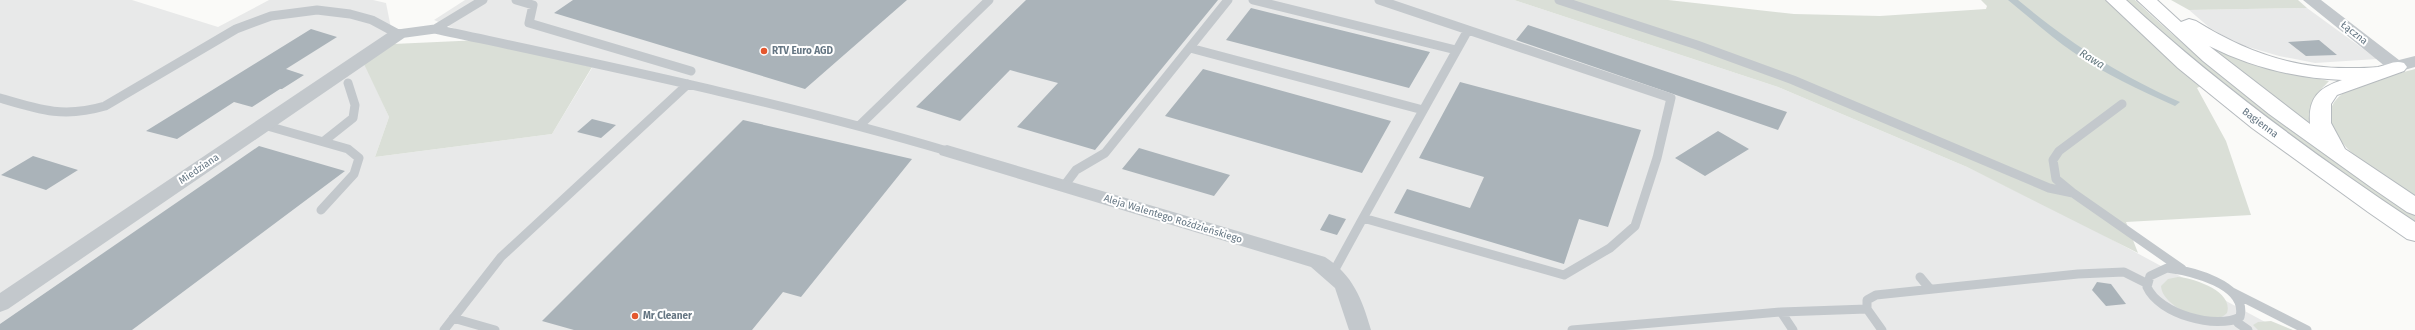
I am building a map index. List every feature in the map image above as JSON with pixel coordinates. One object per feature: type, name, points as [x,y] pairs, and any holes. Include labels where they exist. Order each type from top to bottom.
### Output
[{"type":"main road","name":"Bagienna","points":[[2115,0],[2172,52],[2228,99],[2327,172],[2415,233]]},
{"type":"main road","name":"Bagienna","points":[[2146,0],[2213,60],[2339,155],[2415,207]]},
{"type":"main road","points":[[2151,0],[2201,33],[2256,60],[2317,74],[2375,73]]},
{"type":"main road","points":[[2339,155],[2320,123],[2321,104],[2330,91],[2375,73],[2406,64]]},
{"type":"street","name":"Łączna","points":[[2311,0],[2406,64]]},
{"type":"street","name":"Miedziana","points":[[0,304],[398,34]]},
{"type":"street","name":"Aleja Walentego Roździeńskiego","points":[[947,150],[1318,262],[1334,271]]},
{"type":"street","points":[[1334,271],[1350,297],[1360,330]]},
{"type":"lane","points":[[435,29],[483,0]]},
{"type":"lane","points":[[516,0],[533,6],[529,23],[691,71]]},
{"type":"lane","points":[[861,124],[989,0]]},
{"type":"lane","points":[[1064,186],[1076,170],[1105,153],[1228,0]]},
{"type":"lane","points":[[1253,0],[1456,50]]},
{"type":"lane","points":[[1363,218],[1564,275],[1610,248],[1635,226],[1657,158],[1671,98],[1379,0]]},
{"type":"lane","points":[[1559,0],[1697,45],[1793,80],[2049,188],[2073,193]]},
{"type":"lane","points":[[0,98],[53,114],[84,114],[105,106],[236,29],[271,16],[297,11],[317,10],[350,14],[372,20],[398,34],[435,29],[688,84],[861,124],[947,150]]},
{"type":"lane","points":[[1334,271],[1468,30]]},
{"type":"lane","points":[[1190,48],[1423,110]]},
{"type":"lane","points":[[324,141],[347,124],[356,114],[356,106],[348,83]]},
{"type":"lane","points":[[444,330],[501,257],[688,84]]},
{"type":"lane","points":[[2122,104],[2059,151],[2053,160],[2056,179],[2073,193],[2172,260],[2182,269]]},
{"type":"lane","points":[[264,125],[348,149],[359,158],[354,174],[321,210]]},
{"type":"lane","points":[[2227,289],[2236,298],[2241,308],[2242,316],[2238,323],[2228,327],[2215,328],[2183,320],[2156,302],[2149,292],[2146,283],[2149,275],[2156,270],[2182,269],[2208,278],[2307,330]]},
{"type":"lane","points":[[1882,330],[1867,309],[1867,300],[1876,295],[2078,274],[2124,272],[2146,283]]},
{"type":"lane","points":[[1920,277],[1930,289]]},
{"type":"lane","points":[[1572,330],[1781,312],[1867,309]]},
{"type":"lane","points":[[1781,312],[1792,330]]},
{"type":"lane","points":[[453,318],[495,330]]},
{"type":"lane","points":[[2238,323],[2248,330]]},
{"type":"shaded area","points":[[0,0],[132,0],[218,27],[269,0],[373,0],[386,3],[391,28],[365,64],[389,117],[375,157],[552,134],[592,68],[481,40],[434,20],[465,0],[1514,0],[1778,87],[1967,167],[2083,224],[2280,330],[0,330]]},
{"type":"shaded area","points":[[1514,0],[1668,0],[1794,14],[1880,16],[1986,9],[1987,6],[1981,0],[2105,0],[2201,86],[2197,88],[2226,141],[2251,215],[2126,222],[2138,253],[1967,167],[1778,87]]},
{"type":"shaded area","points":[[2125,0],[2135,0],[2167,30],[2270,114],[2415,216],[2415,224],[2343,175],[2207,73]]},
{"type":"shaded area","points":[[2171,0],[2298,0],[2307,8],[2189,10]]},
{"type":"shaded area","points":[[2307,8],[2377,59],[2315,63],[2279,56],[2238,44],[2210,28],[2189,10]]},
{"type":"shaded area","points":[[481,40],[592,67],[552,134],[375,157],[389,117],[364,64],[393,44]]},
{"type":"shaded area","points":[[2209,46],[2270,69],[2329,81],[2313,100],[2311,109],[2311,125]]},
{"type":"shaded area","points":[[2415,69],[2415,198],[2369,168],[2339,139],[2331,123],[2331,108],[2342,94],[2356,86]]},
{"type":"shaded area","points":[[2178,277],[2202,283],[2219,292],[2228,305],[2227,313],[2220,317],[2211,319],[2200,317],[2189,314],[2170,302],[2164,294],[2161,286],[2168,279]]},
{"type":"shaded area","points":[[2271,321],[2293,330],[2258,330],[2253,325],[2258,322]]},
{"type":"water","name":"Rawa","points":[[2008,0],[2018,0],[2057,31],[2115,69],[2180,102],[2175,106],[2122,81],[2085,60],[2064,46]]},
{"type":"building","name":"RTV Euro AGD","points":[[573,0],[907,0],[805,89],[554,13]]},
{"type":"building","points":[[1026,0],[1218,0],[1095,150],[1017,127],[1058,83],[1010,70],[960,121],[916,107]]},
{"type":"building","points":[[1251,8],[1430,52],[1409,88],[1226,40]]},
{"type":"building","points":[[1528,25],[1787,112],[1778,130],[1516,40]]},
{"type":"building","points":[[311,29],[337,37],[286,69],[304,75],[282,89],[252,107],[234,102],[177,139],[146,131]]},
{"type":"building","points":[[2319,40],[2337,55],[2306,56],[2288,42]]},
{"type":"building","points":[[1203,69],[1391,121],[1362,173],[1165,116]]},
{"type":"building","points":[[1460,82],[1641,130],[1608,227],[1579,219],[1564,264],[1394,213],[1407,189],[1470,208],[1484,177],[1419,158]]},
{"type":"building","points":[[592,119],[616,125],[601,138],[577,132]]},
{"type":"building","points":[[743,120],[912,159],[801,297],[783,292],[752,330],[574,330],[542,321]]},
{"type":"building","points":[[1718,131],[1749,149],[1705,176],[1675,158]]},
{"type":"building","points":[[259,146],[345,171],[132,330],[0,330],[0,324]]},
{"type":"building","points":[[1139,148],[1230,175],[1214,196],[1122,169]]},
{"type":"building","points":[[33,156],[78,170],[46,190],[1,175]]},
{"type":"building","points":[[1329,214],[1346,219],[1337,235],[1320,230]]},
{"type":"building","points":[[2097,282],[2111,284],[2126,304],[2106,306],[2092,290]]},
{"type":"place","name":"RTV Euro AGD","points":[[764,51]]},
{"type":"place","name":"Mr Cleaner","points":[[635,316]]}]
